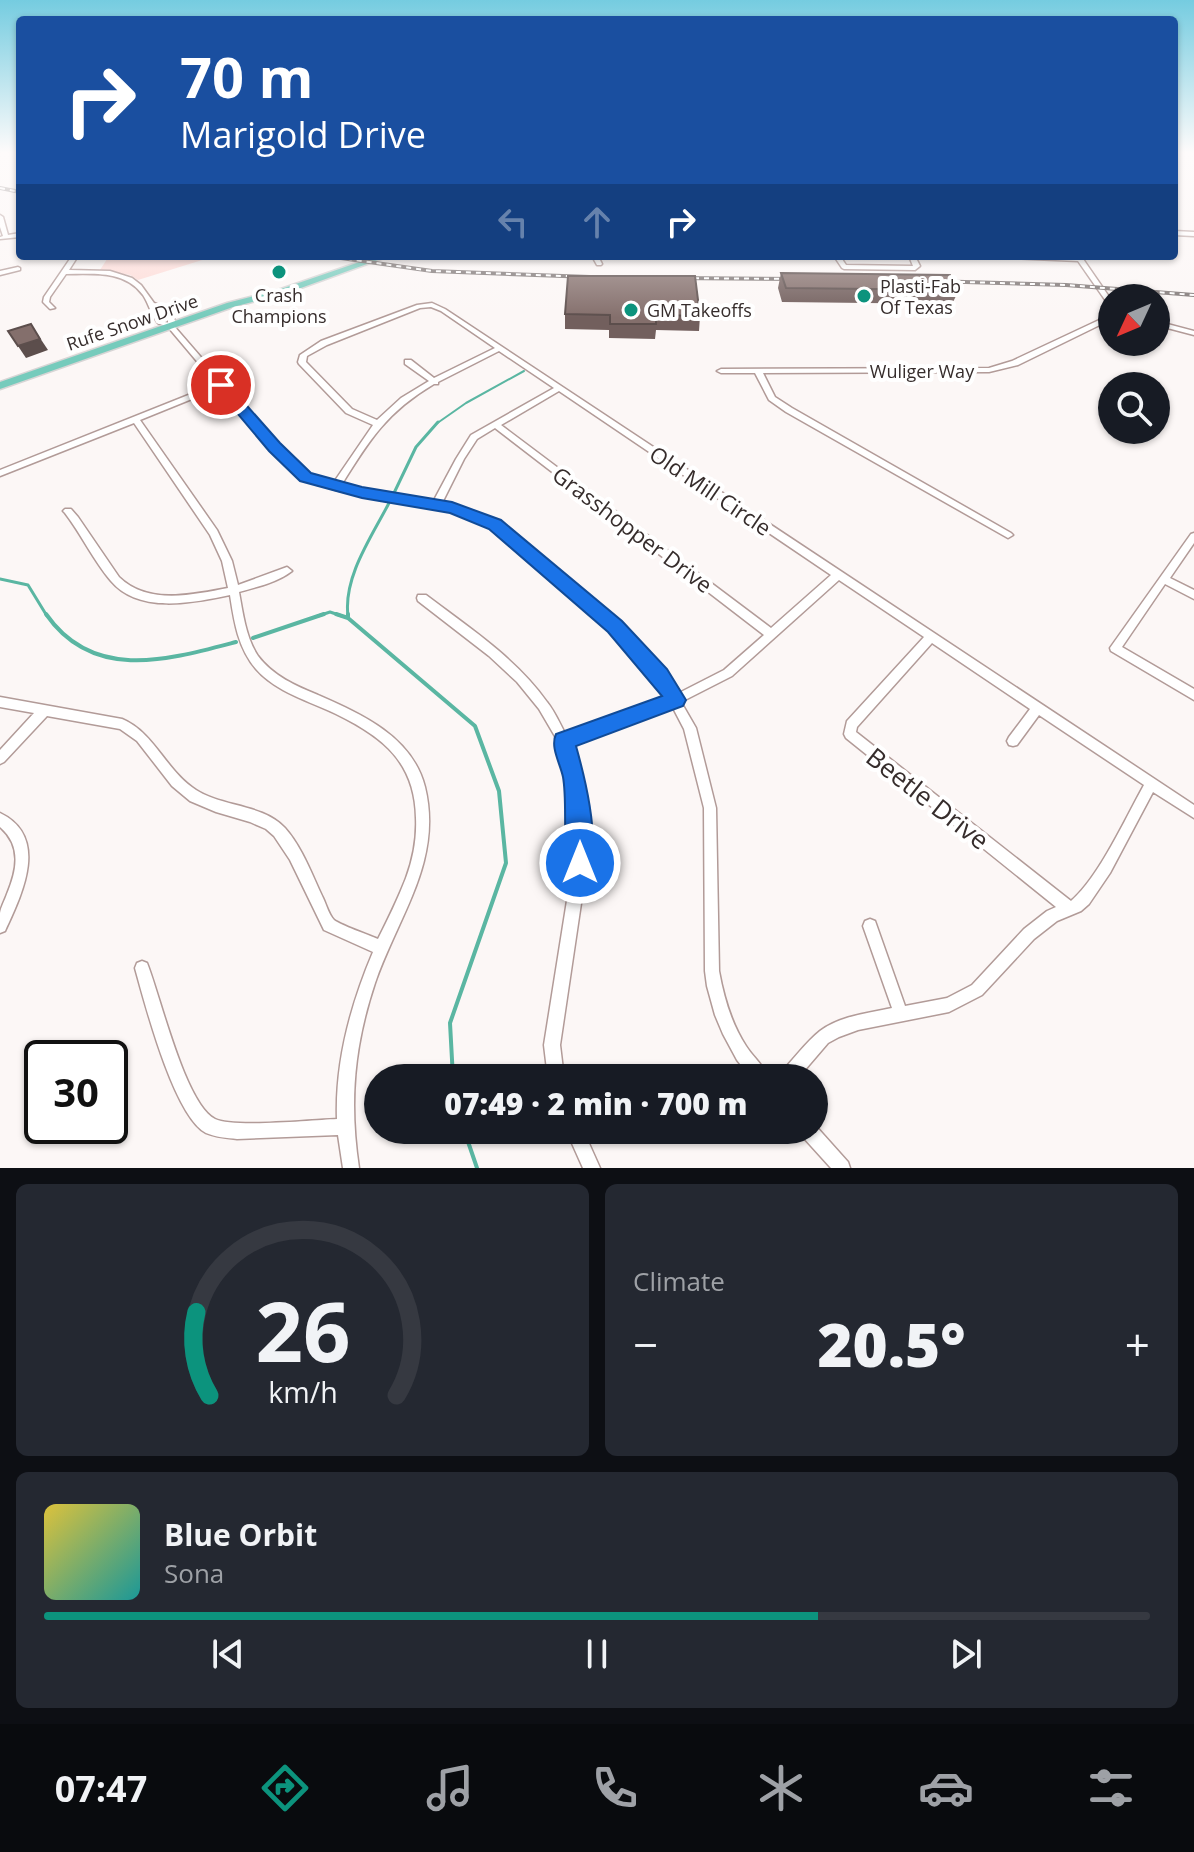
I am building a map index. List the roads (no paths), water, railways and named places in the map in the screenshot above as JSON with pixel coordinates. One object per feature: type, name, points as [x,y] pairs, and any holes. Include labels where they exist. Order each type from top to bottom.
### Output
[{"type":"main road","name":"Rufe Snow Drive","points":[[276,291],[277,286],[353,260]]},
{"type":"main road","name":"Rufe Snow Drive","points":[[0,386],[170,326],[373,260]]},
{"type":"street","points":[[0,217],[3,238]]},
{"type":"street","points":[[52,308],[46,302],[47,297],[73,260]]},
{"type":"street","points":[[597,260],[599,264]]},
{"type":"street","points":[[840,260],[844,267],[915,268],[914,260]]},
{"type":"street","points":[[1081,260],[1098,285]]},
{"type":"street","points":[[0,273],[18,269]]},
{"type":"street","points":[[66,272],[107,272],[127,277],[142,289],[160,322],[170,326],[305,477],[336,487],[436,505],[482,518],[511,535],[615,627],[660,675],[690,728],[710,808],[712,971],[715,993],[734,1040],[751,1064]]},
{"type":"street","name":"Old Mill Circle","points":[[378,424],[349,411],[302,362],[304,355],[324,343],[424,305],[443,310],[1194,812]]},
{"type":"street","name":"Wuliger Way","points":[[721,371],[989,370],[1015,363],[1098,323]]},
{"type":"street","points":[[1170,327],[1194,333]]},
{"type":"street","points":[[336,487],[378,424],[396,407],[435,382],[500,348]]},
{"type":"street","points":[[408,362],[435,382]]},
{"type":"street","points":[[758,371],[772,398],[789,410],[1008,535]]},
{"type":"street","points":[[0,473],[221,385]]},
{"type":"street","points":[[436,505],[469,443],[495,424],[559,388]]},
{"type":"street","points":[[135,418],[218,535],[235,592],[242,633],[260,666],[276,680],[354,716],[396,745],[415,771],[423,809],[419,856],[403,906],[367,984],[346,1077],[346,1127],[351,1168]]},
{"type":"street","name":"Grasshopper Drive","points":[[495,424],[772,635]]},
{"type":"street","points":[[68,511],[116,580],[135,593],[190,598],[235,592],[287,571]]},
{"type":"street","points":[[1194,536],[1115,648],[1194,695]]},
{"type":"street","points":[[564,741],[675,700],[728,673],[838,575]]},
{"type":"street","points":[[1164,579],[1194,595]]},
{"type":"street","points":[[422,598],[520,675],[539,696],[564,741],[574,775],[581,838],[552,1045],[554,1064]]},
{"type":"street","name":"Beetle Drive","points":[[931,637],[851,725],[850,734],[1069,909]]},
{"type":"street","points":[[0,702],[122,724],[143,737],[178,783],[190,793],[272,825],[293,851],[312,896],[329,925],[381,948]]},
{"type":"street","points":[[1013,741],[1037,708]]},
{"type":"street","points":[[0,758],[45,710]]},
{"type":"street","points":[[800,1064],[823,1038],[834,1031],[858,1022],[949,1005],[977,990],[1029,934],[1052,916],[1084,899],[1105,868],[1151,784]]},
{"type":"street","points":[[0,819],[18,836],[24,865],[17,891],[0,926]]},
{"type":"street","points":[[870,926],[901,1014]]},
{"type":"street","points":[[142,968],[178,1075],[197,1114],[206,1124],[235,1129],[346,1127]]},
{"type":"street","points":[[581,1144],[592,1168]]},
{"type":"street","points":[[821,1144],[842,1168]]},
{"type":"waterway","points":[[437,424],[466,403],[524,371]]},
{"type":"waterway","points":[[394,493],[416,447],[437,424]]},
{"type":"waterway","points":[[348,618],[354,572],[389,503]]},
{"type":"waterway","points":[[0,579],[28,585],[47,616]]},
{"type":"waterway","points":[[324,614],[330,612],[348,618]]},
{"type":"waterway","points":[[46,614],[65,635],[86,650],[109,657],[158,659],[236,642]]},
{"type":"waterway","points":[[253,638],[324,614]]},
{"type":"waterway","points":[[318,616],[324,614]]},
{"type":"waterway","points":[[348,618],[475,726],[499,791],[506,863],[450,1023],[452,1064]]},
{"type":"waterway","points":[[469,1144],[477,1168]]},
{"type":"railway","points":[[355,260],[432,271],[590,277]]},
{"type":"railway","points":[[674,278],[802,279]]},
{"type":"railway","points":[[930,281],[1066,285],[1194,295]]},
{"type":"place","name":"Crash Champions","points":[[279,272]]},
{"type":"place","name":"Plasti-Fab Of Texas","points":[[864,296]]},
{"type":"place","name":"GM Takeoffs","points":[[631,310]]}]
